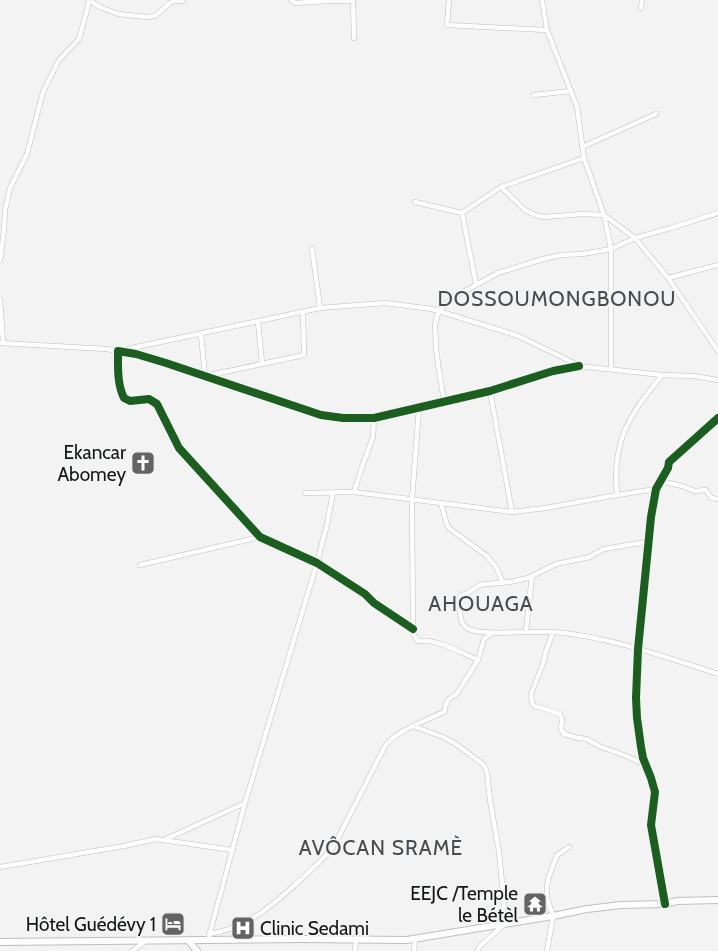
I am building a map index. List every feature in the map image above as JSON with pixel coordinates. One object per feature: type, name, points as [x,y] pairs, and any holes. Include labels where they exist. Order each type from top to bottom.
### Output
[{"type":"main road","points":[[0,942],[188,940],[208,937],[356,940],[415,939],[587,909],[621,905],[665,904],[677,901],[718,900]]},
{"type":"main road","points":[[188,940],[197,951]]},
{"type":"street","points":[[0,261],[5,210],[10,188],[27,154],[43,92],[59,60],[79,39],[88,0],[118,14],[147,17],[155,16],[174,1],[183,1]]},
{"type":"street","points":[[291,0],[295,3],[353,1],[354,38]]},
{"type":"street","points":[[449,0],[447,25],[547,30]]},
{"type":"street","points":[[542,0],[547,30],[577,107],[584,158],[604,215],[611,250],[611,369]]},
{"type":"street","points":[[641,8],[642,0]]},
{"type":"street","points":[[534,95],[571,91]]},
{"type":"street","points":[[582,147],[656,114]]},
{"type":"street","points":[[415,202],[462,213],[501,187],[584,158]]},
{"type":"street","points":[[501,187],[525,210],[535,216],[604,215],[635,238],[668,278],[718,351]]},
{"type":"street","points":[[462,213],[476,284]]},
{"type":"street","points":[[444,401],[436,347],[436,318],[439,311],[452,298],[498,273],[561,255],[611,250],[635,238],[718,213]]},
{"type":"street","points":[[312,248],[320,308]]},
{"type":"street","points":[[668,278],[718,265]]},
{"type":"street","points":[[0,299],[2,343],[107,349],[136,354],[166,362],[321,414],[343,418],[374,418],[490,391],[553,371],[579,366],[718,380]]},
{"type":"street","points":[[118,351],[320,308],[385,303],[432,309],[516,335],[579,366]]},
{"type":"street","points":[[206,376],[304,355],[302,312]]},
{"type":"street","points":[[258,322],[262,363]]},
{"type":"street","points":[[201,334],[206,376]]},
{"type":"street","points":[[118,351],[118,378],[124,398],[130,401],[149,399],[158,404],[179,448],[260,537],[317,563],[413,628]]},
{"type":"street","points":[[617,495],[616,469],[623,434],[639,404],[662,375]]},
{"type":"street","points":[[490,391],[512,512]]},
{"type":"street","points":[[419,408],[412,499],[414,635],[418,641],[425,640],[441,644],[478,660]]},
{"type":"street","points":[[354,492],[373,437],[374,418]]},
{"type":"street","points":[[665,904],[651,825],[655,792],[641,747],[636,698],[638,649],[651,517],[656,489],[668,468],[669,462],[718,418]]},
{"type":"street","points":[[660,481],[695,491],[706,490],[711,498],[718,499]]},
{"type":"street","points":[[305,493],[354,492],[512,512],[656,489]]},
{"type":"street","points":[[208,937],[245,803],[317,563],[333,493]]},
{"type":"street","points":[[441,503],[447,525],[450,529],[487,556],[496,567],[503,583]]},
{"type":"street","points":[[140,565],[260,537]]},
{"type":"street","points":[[649,542],[604,549],[596,552],[590,558],[556,564],[520,580],[480,585],[460,596],[460,617],[466,628],[483,633],[553,632],[595,638],[638,649],[718,674]]},
{"type":"street","points":[[526,631],[532,576]]},
{"type":"street","points":[[208,937],[227,930],[268,909],[322,860],[334,847],[385,746],[393,738],[413,726],[445,711],[445,704],[450,697],[456,695],[478,660],[484,639],[493,632]]},
{"type":"street","points":[[553,632],[531,694],[534,706],[560,714],[562,720],[561,729],[564,734],[587,739],[599,746],[646,765]]},
{"type":"street","points":[[413,726],[456,744],[486,767],[499,852],[506,923],[481,945],[477,951]]},
{"type":"street","points":[[164,839],[245,803]]},
{"type":"street","points":[[0,867],[156,839],[232,850]]},
{"type":"street","points":[[546,951],[553,916],[548,898],[548,879],[557,856],[569,847]]},
{"type":"street","points":[[414,951],[415,939]]},
{"type":"street","points":[[132,951],[147,940]]},
{"type":"street","points":[[354,951],[356,940]]},
{"type":"cycle path","points":[[413,629],[374,603],[365,594],[317,563],[260,537],[179,448],[157,404],[149,399],[130,401],[124,398],[119,381],[118,351],[166,363],[321,415],[343,418],[374,418],[490,391],[553,371],[579,366]]},
{"type":"cycle path","points":[[665,904],[651,825],[655,792],[643,758],[636,698],[638,649],[651,517],[656,489],[668,468],[669,462],[718,418]]},
{"type":"place","name":"Ekancar Abomey","points":[[143,463]]},
{"type":"place","name":"EEJC /Temple le Bétèl","points":[[535,904]]},
{"type":"place","name":"Hôtel Guédévy 1","points":[[173,924]]},
{"type":"place","name":"Clinic Sedami","points":[[243,928]]},
{"type":"district","name":"DOSSOUMONGBONOU","points":[[557,298]]},
{"type":"district","name":"AHOUAGA","points":[[481,603]]},
{"type":"district","name":"AVÔCAN SRAMÈ","points":[[381,847]]}]
